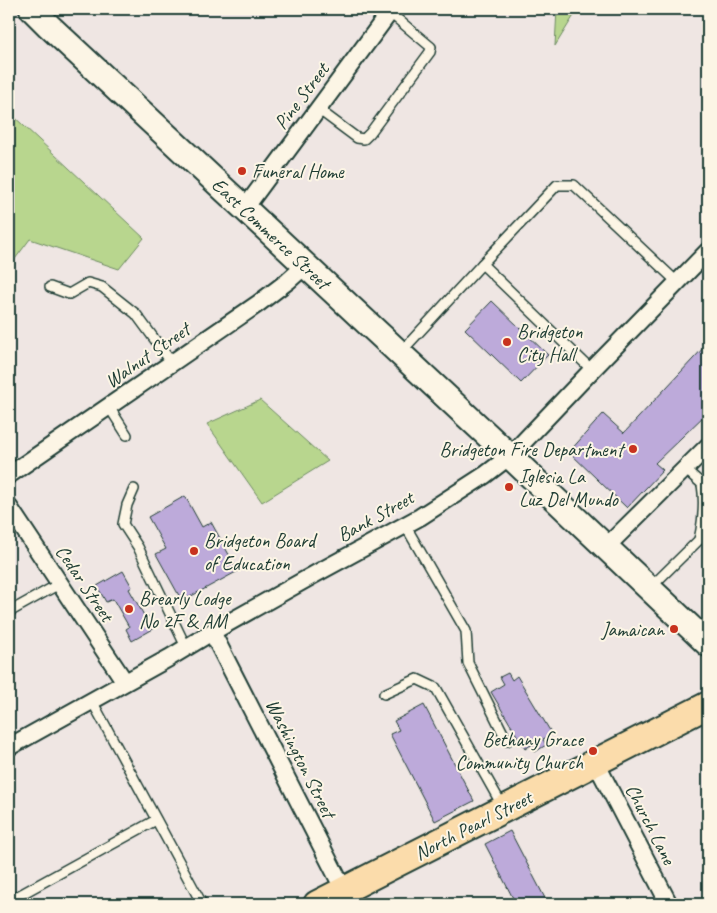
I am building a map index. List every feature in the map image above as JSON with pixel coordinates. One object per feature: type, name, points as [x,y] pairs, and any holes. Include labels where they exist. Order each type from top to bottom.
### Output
[{"type":"main road","name":"North Pearl Street","points":[[318,904],[348,897],[504,809],[708,705]]},
{"type":"street","name":"East Commerce Street","points":[[32,9],[708,644]]},
{"type":"street","name":"Pine Street","points":[[245,208],[391,11]]},
{"type":"street","name":"Bank Street","points":[[9,748],[212,632],[420,517],[477,480],[510,456],[677,282],[708,254]]},
{"type":"street","name":"Walnut Street","points":[[9,475],[259,303],[288,282],[306,265]]},
{"type":"street","points":[[606,547],[708,446]]},
{"type":"street","name":"Cedar Street","points":[[9,507],[125,682]]},
{"type":"street","name":"Washington Street","points":[[212,632],[348,897]]},
{"type":"street","name":"Church Lane","points":[[596,763],[668,904]]},
{"type":"lane","points":[[318,109],[357,138],[364,139],[370,133],[430,52],[431,47],[391,11]]},
{"type":"lane","points":[[400,354],[557,185],[574,184],[677,282]]},
{"type":"lane","points":[[482,264],[592,370]]},
{"type":"lane","points":[[50,287],[69,294],[88,283],[102,287],[136,314],[172,363]]},
{"type":"lane","points":[[109,407],[127,435]]},
{"type":"lane","points":[[685,469],[705,485],[699,540]]},
{"type":"lane","points":[[134,489],[127,505],[123,524],[138,547],[186,647]]},
{"type":"lane","points":[[405,525],[466,631],[468,663],[507,741]]},
{"type":"lane","points":[[650,588],[708,531]]},
{"type":"lane","points":[[9,612],[60,584]]},
{"type":"lane","points":[[384,694],[417,680],[436,688],[504,809]]},
{"type":"lane","points":[[92,701],[202,904]]},
{"type":"lane","points":[[9,901],[156,820]]},
{"type":"green space","points":[[557,9],[578,9],[555,46]]},
{"type":"green space","points":[[9,112],[144,238],[119,269],[30,239],[9,267]]},
{"type":"green space","points":[[260,400],[328,461],[262,502],[207,424]]},
{"type":"building","name":"Bridgeton City Hall","points":[[492,301],[548,355],[521,383],[465,329]]},
{"type":"building","points":[[707,344],[708,412],[655,463],[663,470],[627,508],[569,452],[603,414],[624,433]]},
{"type":"building","name":"Bridgeton Board of Education","points":[[185,496],[202,527],[211,522],[238,571],[182,601],[156,554],[166,549],[148,517]]},
{"type":"building","name":"Brearly Lodge No 2F & AM","points":[[123,571],[132,587],[129,589],[145,617],[148,616],[155,628],[132,641],[126,629],[129,627],[113,599],[106,602],[97,586]]},
{"type":"building","points":[[508,673],[512,680],[517,676],[552,734],[543,739],[546,745],[535,752],[531,745],[525,749],[491,692],[504,684],[500,677]]},
{"type":"building","points":[[424,705],[474,801],[435,821],[390,734],[399,730],[394,721]]},
{"type":"building","points":[[510,831],[548,904],[516,904],[485,844]]},
{"type":"place","name":"Funeral Home","points":[[242,171]]},
{"type":"place","name":"Bridgeton City Hall","points":[[507,342]]},
{"type":"place","name":"Bridgeton Fire Department","points":[[633,449]]},
{"type":"place","name":"Iglesia La Luz Del Mundo","points":[[509,487]]},
{"type":"place","name":"Bridgeton Board of Education","points":[[194,551]]},
{"type":"place","name":"Brearly Lodge No 2F & AM","points":[[129,609]]},
{"type":"place","name":"Jamaican","points":[[674,629]]},
{"type":"place","name":"Bethany Grace Community Church","points":[[593,751]]}]
